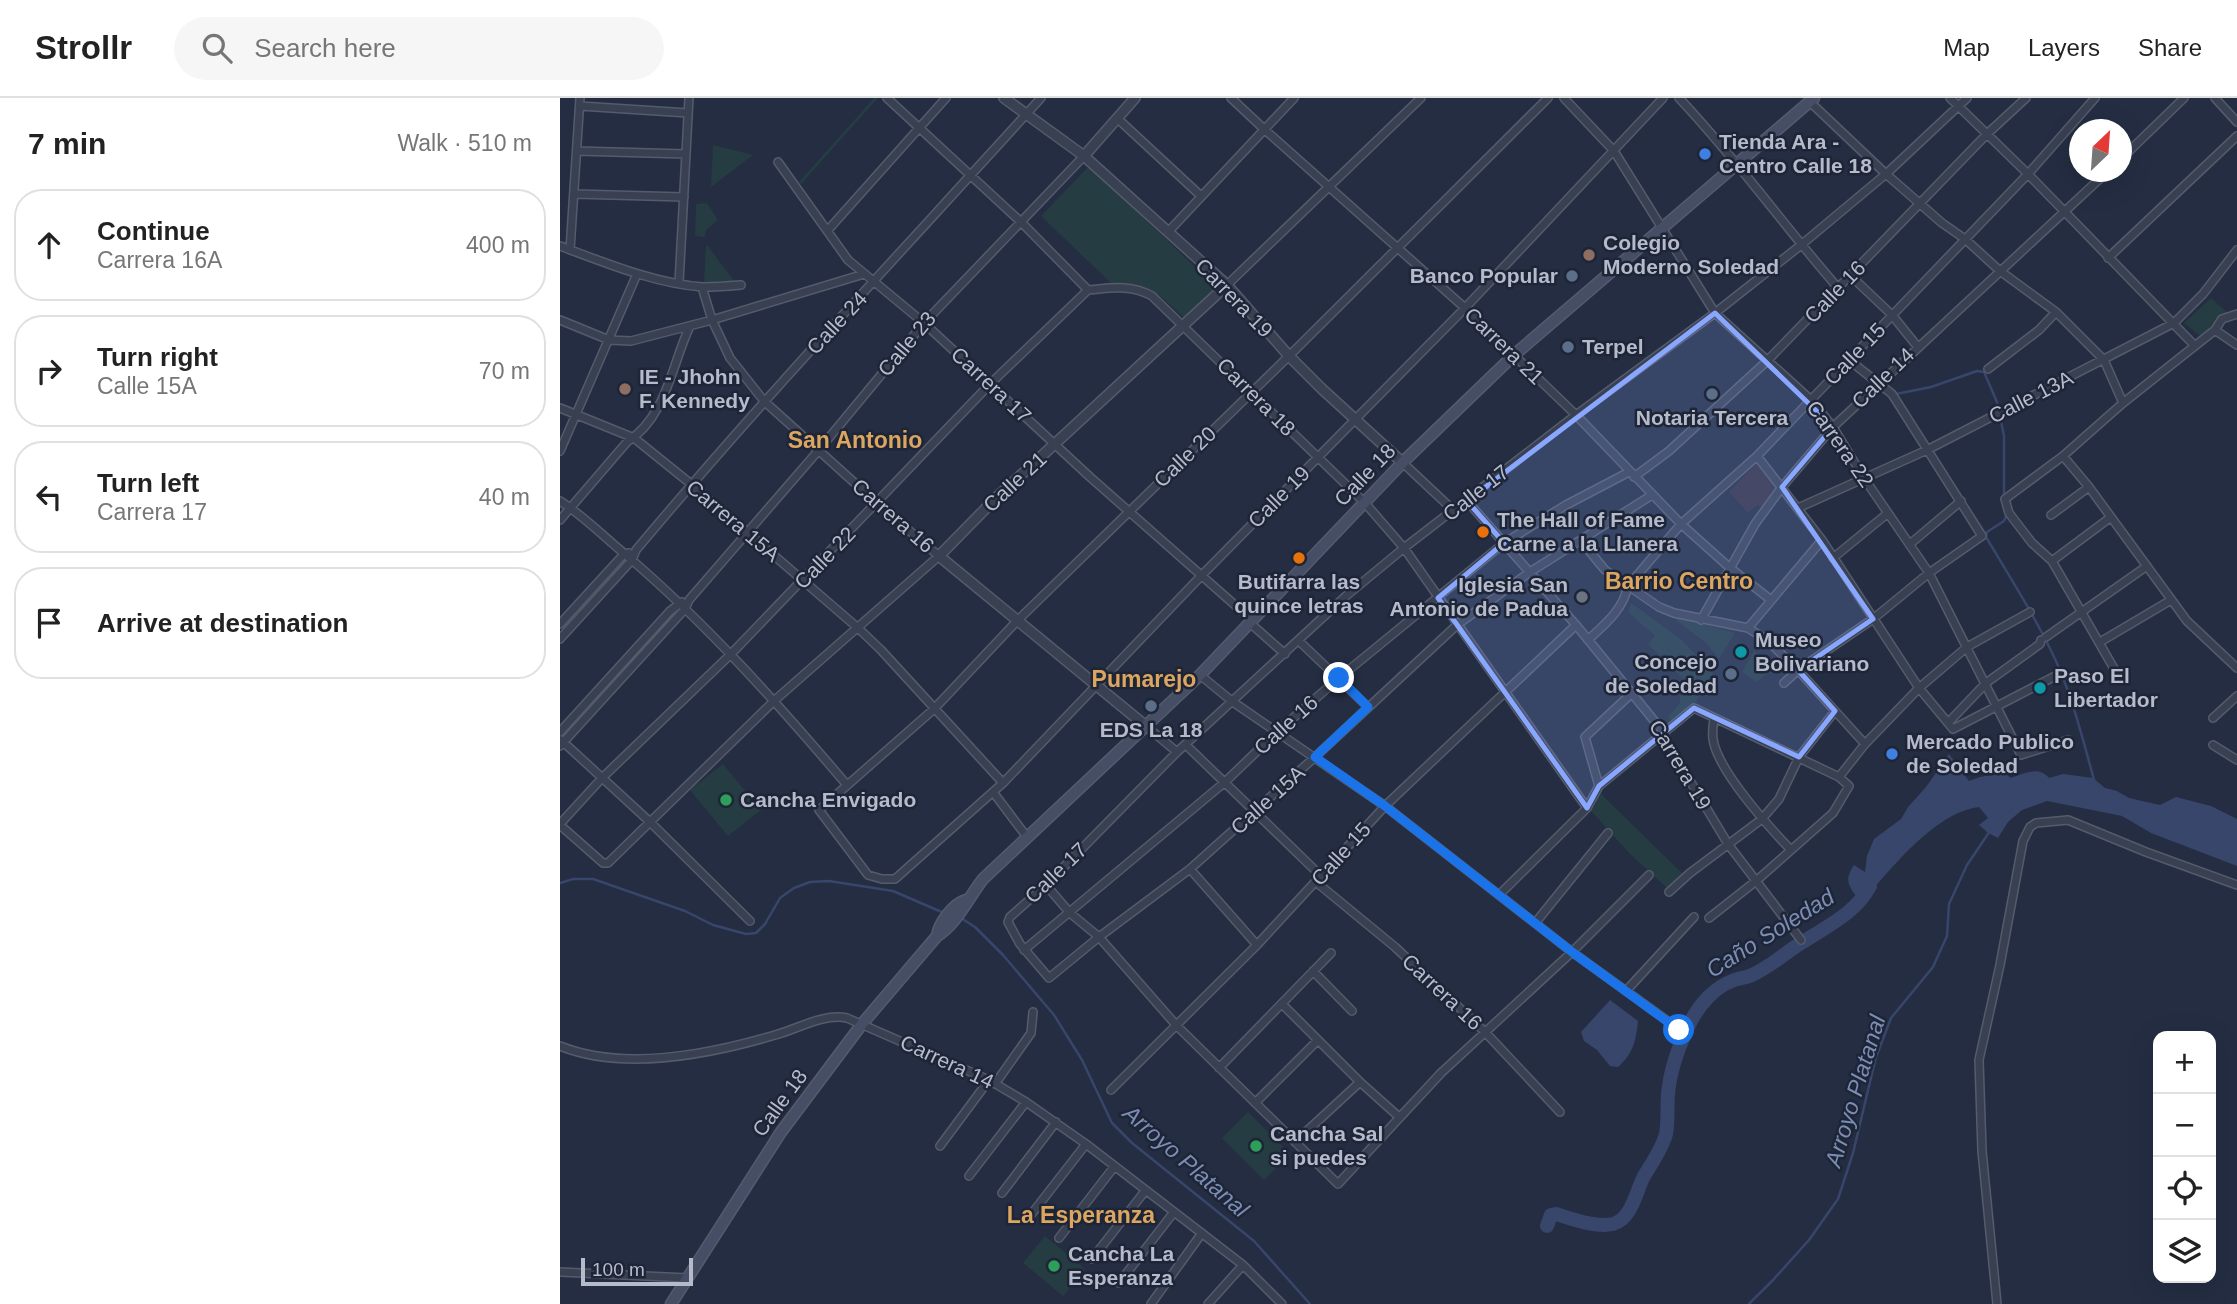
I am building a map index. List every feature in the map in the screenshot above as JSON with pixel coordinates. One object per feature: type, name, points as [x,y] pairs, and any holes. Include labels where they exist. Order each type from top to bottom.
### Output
[{"type":"main road","name":"Calle 18","points":[[671,1304],[781,1132],[862,1024],[937,936],[945,932],[948,921],[983,879],[1200,675],[1402,463],[1514,355],[1812,100]]},
{"type":"street","points":[[680,283],[689,98]]},
{"type":"street","points":[[887,98],[971,174],[1088,290]]},
{"type":"street","points":[[828,230],[946,98]]},
{"type":"street","name":"Carrera 19","points":[[1004,98],[1084,156],[1227,285],[1289,356],[1453,510]]},
{"type":"street","name":"Calle 24","points":[[560,639],[632,560],[636,550],[764,401],[1041,98]]},
{"type":"street","name":"Calle 23","points":[[560,732],[689,600],[924,323],[1084,156],[1135,98]]},
{"type":"street","name":"Carrera 21","points":[[1231,98],[1465,308],[1576,415],[1681,524],[1771,600]]},
{"type":"street","points":[[1168,232],[1294,98]]},
{"type":"street","name":"Calle 21","points":[[560,825],[603,863],[608,863],[775,700],[939,556],[996,498],[1184,326],[1421,98]]},
{"type":"street","name":"Calle 20","points":[[882,879],[868,875],[819,812],[934,709],[1018,620],[1548,98]]},
{"type":"street","name":"Carrera 22","points":[[1564,98],[1614,151],[1715,313],[1811,400],[1833,427],[1864,478],[1929,573],[2021,755],[2068,740]]},
{"type":"street","name":"Calle 19","points":[[882,879],[895,879],[1003,783],[1202,575],[1465,308],[1663,98]]},
{"type":"street","points":[[1678,98],[1738,164],[1839,289]]},
{"type":"street","points":[[1950,98],[2195,346]]},
{"type":"street","name":"Calle 17","points":[[1024,950],[1008,922],[1010,917],[1046,885],[1177,752],[1346,596],[1576,415],[1715,313],[1801,245],[1886,174],[1967,98]]},
{"type":"street","name":"Calle 16","points":[[1024,950],[1226,782],[1277,732],[1339,678],[1504,543],[1566,505],[1632,474],[1669,451],[1767,361],[1987,134],[2026,98]]},
{"type":"street","name":"Calle 15","points":[[1588,640],[1620,607],[1626,598],[1628,586],[1681,524],[1758,456],[2028,174],[2095,98]]},
{"type":"street","points":[[2132,148],[2184,98]]},
{"type":"street","points":[[2215,98],[2237,122]]},
{"type":"street","points":[[1812,100],[1886,174],[1942,223],[1965,239],[2000,271],[2056,312],[2104,360],[2123,403]]},
{"type":"street","points":[[570,250],[580,102],[688,113]]},
{"type":"street","points":[[1118,119],[1202,197]]},
{"type":"street","points":[[2108,258],[2237,136]]},
{"type":"street","points":[[577,151],[685,155]]},
{"type":"street","name":"Carrera 17","points":[[778,162],[848,260],[924,323],[1202,575],[1285,654]]},
{"type":"street","name":"Calle 14","points":[[1701,620],[1755,524],[1782,487],[1833,427],[2096,182]]},
{"type":"street","points":[[575,194],[684,197]]},
{"type":"street","points":[[560,246],[637,274],[702,287],[741,285]]},
{"type":"street","name":"Calle 13A","points":[[1798,509],[1927,450],[2174,323],[2203,293],[2237,250]]},
{"type":"street","points":[[560,451],[637,274]]},
{"type":"street","points":[[560,320],[609,340],[640,339],[864,274]]},
{"type":"street","points":[[1851,276],[1892,315],[1917,346]]},
{"type":"street","name":"Carrera 16","points":[[702,287],[712,320],[730,358],[764,401],[877,504],[1177,752]]},
{"type":"street","name":"Carrera 18","points":[[1088,290],[1123,287],[1140,289],[1152,296],[1365,503],[1404,548],[1587,808]]},
{"type":"street","name":"Calle 22","points":[[560,825],[602,778],[731,654],[990,384],[1088,290]]},
{"type":"street","points":[[1988,369],[2039,330],[2056,312]]},
{"type":"street","points":[[2120,679],[2052,561],[2032,543],[2009,513],[2005,499],[2063,456],[2123,403],[2215,330],[2222,319],[2237,314]]},
{"type":"street","points":[[560,520],[626,442],[647,425],[667,390],[690,326]]},
{"type":"street","points":[[2215,330],[2237,345]]},
{"type":"street","points":[[1784,682],[1873,619],[1929,573],[1982,536],[1892,394],[1849,360]]},
{"type":"street","name":"Carrera 15A","points":[[560,408],[634,438],[691,484],[881,650],[1003,783]]},
{"type":"street","points":[[1758,456],[1822,540],[1919,688],[1950,726]]},
{"type":"street","points":[[2063,456],[2089,487],[2187,621],[2237,668]]},
{"type":"street","points":[[2051,515],[2089,487]]},
{"type":"street","name":"Calle 15A","points":[[1024,950],[1049,978],[1190,869],[1457,625],[1530,572],[1652,495]]},
{"type":"street","points":[[560,501],[632,560],[731,654],[775,700],[847,785]]},
{"type":"street","name":"Carrera 19","points":[[1466,501],[1576,625],[1665,734],[1666,741],[1728,844],[1801,940]]},
{"type":"street","points":[[1910,544],[1961,501]]},
{"type":"street","points":[[1833,558],[1888,513]]},
{"type":"street","points":[[2052,561],[2111,517]]},
{"type":"street","points":[[1748,628],[1822,540]]},
{"type":"street","points":[[1581,541],[1605,570],[1659,607],[1701,620],[1748,628],[1767,640],[1865,744]]},
{"type":"street","points":[[560,624],[625,554],[636,550]]},
{"type":"street","points":[[1950,726],[1986,683],[2082,610],[2147,566]]},
{"type":"street","points":[[2101,642],[2171,600]]},
{"type":"street","name":"Calle 23","points":[[561,743],[682,606]]},
{"type":"street","points":[[1839,777],[1865,744],[1919,688],[1966,647],[2030,612]]},
{"type":"street","name":"Calle 15","points":[[1111,1090],[1257,945],[1385,806],[1576,625]]},
{"type":"street","points":[[1299,641],[1368,707]]},
{"type":"street","points":[[1950,726],[1997,706],[2061,673]]},
{"type":"street","points":[[1200,675],[1233,702],[1385,806],[1572,952],[1679,1030]]},
{"type":"street","points":[[1599,786],[1585,737],[1632,693]]},
{"type":"street","points":[[2213,718],[2237,696]]},
{"type":"street","points":[[1500,894],[1587,808],[1599,786],[1694,708],[1839,777],[1849,786],[1833,813],[1756,881],[1709,918]]},
{"type":"street","points":[[1669,892],[1762,819],[1779,799],[1799,757],[1835,711]]},
{"type":"street","points":[[1714,718],[1713,740],[1726,768],[1762,819],[1791,850]]},
{"type":"street","points":[[561,743],[649,821],[750,921]]},
{"type":"street","name":"Carrera 16","points":[[1186,745],[1255,811],[1318,879],[1485,1032],[1560,1112]]},
{"type":"street","points":[[2213,746],[2237,760]]},
{"type":"street","points":[[993,792],[1027,837]]},
{"type":"street","points":[[1997,1304],[1982,1151],[1979,1060],[2023,841],[2030,827],[2045,821],[2068,820],[2237,885]]},
{"type":"street","points":[[1536,922],[1608,833]]},
{"type":"street","points":[[1190,869],[1257,945]]},
{"type":"street","points":[[1046,885],[1070,913],[1099,937],[1177,1026],[1338,1184],[1398,1116],[1441,1073],[1572,952],[1649,875]]},
{"type":"street","points":[[1626,991],[1694,917]]},
{"type":"street","points":[[1219,1068],[1331,953]]},
{"type":"street","points":[[1313,971],[1352,1011]]},
{"type":"street","points":[[1282,1004],[1317,1041],[1398,1116]]},
{"type":"street","points":[[940,1146],[1031,1033],[1033,1012]]},
{"type":"street","name":"Carrera 14","points":[[560,1046],[602,1057],[651,1060],[747,1044],[834,1017],[847,1018],[992,1082],[1026,1102],[1086,1144],[1243,1265],[1282,1304]]},
{"type":"street","points":[[1255,1103],[1317,1041]]},
{"type":"street","points":[[1295,1142],[1360,1082]]},
{"type":"street","points":[[969,1176],[1026,1102]]},
{"type":"street","points":[[1002,1193],[1056,1122]]},
{"type":"street","points":[[1030,1216],[1086,1144]]},
{"type":"street","points":[[1059,1238],[1114,1167]]},
{"type":"street","points":[[1092,1259],[1145,1191]]},
{"type":"street","points":[[1119,1283],[1174,1212]]},
{"type":"street","points":[[1151,1304],[1202,1233]]},
{"type":"street","points":[[1208,1304],[1243,1265]]},
{"type":"street","points":[[560,1272],[688,1278]]},
{"type":"highlighted area","points":[[1715,313],[1833,427],[1782,487],[1873,619],[1798,670],[1835,711],[1799,757],[1694,708],[1599,786],[1587,808],[1438,598],[1504,543],[1467,501]]},
{"type":"shaded area","points":[[874,98],[878,98],[801,184],[799,182]]},
{"type":"shaded area","points":[[713,145],[753,155],[711,187]]},
{"type":"shaded area","points":[[1089,166],[1216,287],[1184,318],[1144,287],[1112,284],[1041,216]]},
{"type":"shaded area","points":[[707,203],[718,220],[706,230],[705,237],[695,236],[696,204]]},
{"type":"shaded area","points":[[708,246],[734,281],[704,284]]},
{"type":"shaded area","points":[[2211,298],[2228,313],[2200,336],[2184,323]]},
{"type":"shaded area","points":[[1758,462],[1778,485],[1762,508],[1757,505],[1748,513],[1729,492]]},
{"type":"shaded area","points":[[1631,603],[1682,640],[1713,673],[1694,706],[1674,724],[1668,717],[1690,686],[1648,644],[1655,636],[1628,612]]},
{"type":"shaded area","points":[[1678,617],[1735,633],[1719,659],[1706,643],[1676,620]]},
{"type":"shaded area","points":[[1754,651],[1774,667],[1757,682],[1742,672]]},
{"type":"shaded area","name":"Cancha Envigado","points":[[723,764],[761,810],[728,836],[690,790]]},
{"type":"shaded area","points":[[1600,793],[1683,874],[1668,889],[1630,854],[1591,811]]},
{"type":"shaded area","name":"Cancha Sal si puedes","points":[[1248,1112],[1290,1154],[1264,1180],[1222,1138]]},
{"type":"shaded area","name":"Cancha La Esperanza","points":[[1045,1236],[1085,1269],[1063,1296],[1023,1263]]},
{"type":"water","points":[[1949,754],[1969,781],[2004,773],[2011,778],[2036,771],[2049,778],[2063,774],[2093,778],[2105,788],[2129,798],[2160,805],[2176,797],[2211,806],[2237,819],[2237,866],[2151,833],[2122,816],[2047,801],[2022,810],[2008,822],[1998,838],[1979,825],[1988,818],[1979,807],[1945,820],[1929,832],[1899,860],[1860,904],[1848,881],[1850,871],[1854,865],[1865,872],[1867,856],[1874,839],[1901,819]]},
{"type":"water","points":[[1610,1000],[1638,1021],[1633,1047],[1618,1067],[1610,1066],[1597,1050],[1584,1041],[1581,1032]]},
{"type":"waterway","points":[[1896,394],[1931,387],[1977,371],[1984,372],[1997,402],[2004,436],[2004,497]]},
{"type":"waterway","points":[[2007,514],[2004,521],[1987,532],[1986,537],[2056,661],[2072,704],[2094,780]]},
{"type":"waterway","name":"Arroyo Platanal","points":[[1749,1304],[1809,1240],[1838,1199],[1853,1153],[1876,1057],[1891,1018],[1933,967],[1947,936],[1949,904],[1967,865],[1990,831]]},
{"type":"waterway","name":"Arroyo Platanal","points":[[560,883],[573,879],[593,879],[685,911],[713,925],[746,934],[756,933],[765,924],[780,898],[794,888],[810,882],[829,881],[893,891],[944,913]]},
{"type":"waterway","name":"Caño Soledad","points":[[1547,1226],[1551,1215],[1556,1214],[1599,1225],[1613,1224],[1625,1216],[1664,1140],[1672,1069],[1698,1009],[1708,997],[1726,984],[1759,972],[1840,919],[1857,904],[1870,886]]},
{"type":"waterway","name":"Arroyo Platanal","points":[[961,918],[975,927],[1003,955],[1054,1015],[1082,1060],[1112,1123],[1132,1143],[1254,1241],[1310,1304]]},
{"type":"place","name":"Tienda Ara - Centro Calle 18","points":[[1705,154]]},
{"type":"place","name":"Colegio Moderno Soledad","points":[[1589,255]]},
{"type":"place","name":"Banco Popular","points":[[1572,276]]},
{"type":"place","name":"Terpel","points":[[1568,347]]},
{"type":"place","name":"IE - Jhohn F. Kennedy","points":[[625,389]]},
{"type":"place","name":"Notaria Tercera","points":[[1712,394]]},
{"type":"place","name":"The Hall of Fame Carne a la Llanera","points":[[1483,532]]},
{"type":"place","name":"Butifarra las quince letras","points":[[1299,558]]},
{"type":"place","name":"Iglesia San Antonio de Padua","points":[[1582,597]]},
{"type":"place","name":"Museo Bolivariano","points":[[1741,652]]},
{"type":"place","name":"Concejo de Soledad","points":[[1731,674]]},
{"type":"place","name":"Paso El Libertador","points":[[2040,688]]},
{"type":"place","name":"EDS La 18","points":[[1151,706]]},
{"type":"place","name":"Mercado Publico de Soledad","points":[[1892,754]]},
{"type":"place","name":"Cancha Envigado","points":[[726,800]]},
{"type":"place","name":"Cancha Sal si puedes","points":[[1256,1146]]},
{"type":"place","name":"Cancha La Esperanza","points":[[1054,1266]]},
{"type":"district","name":"San Antonio","points":[[855,440]]},
{"type":"district","name":"Barrio Centro","points":[[1679,581]]},
{"type":"district","name":"Pumarejo","points":[[1144,679]]},
{"type":"district","name":"La Esperanza","points":[[1081,1215]]},
{"type":"route","points":[[1339,678],[1368,707],[1315,757],[1385,806],[1572,952],[1679,1030]]}]
